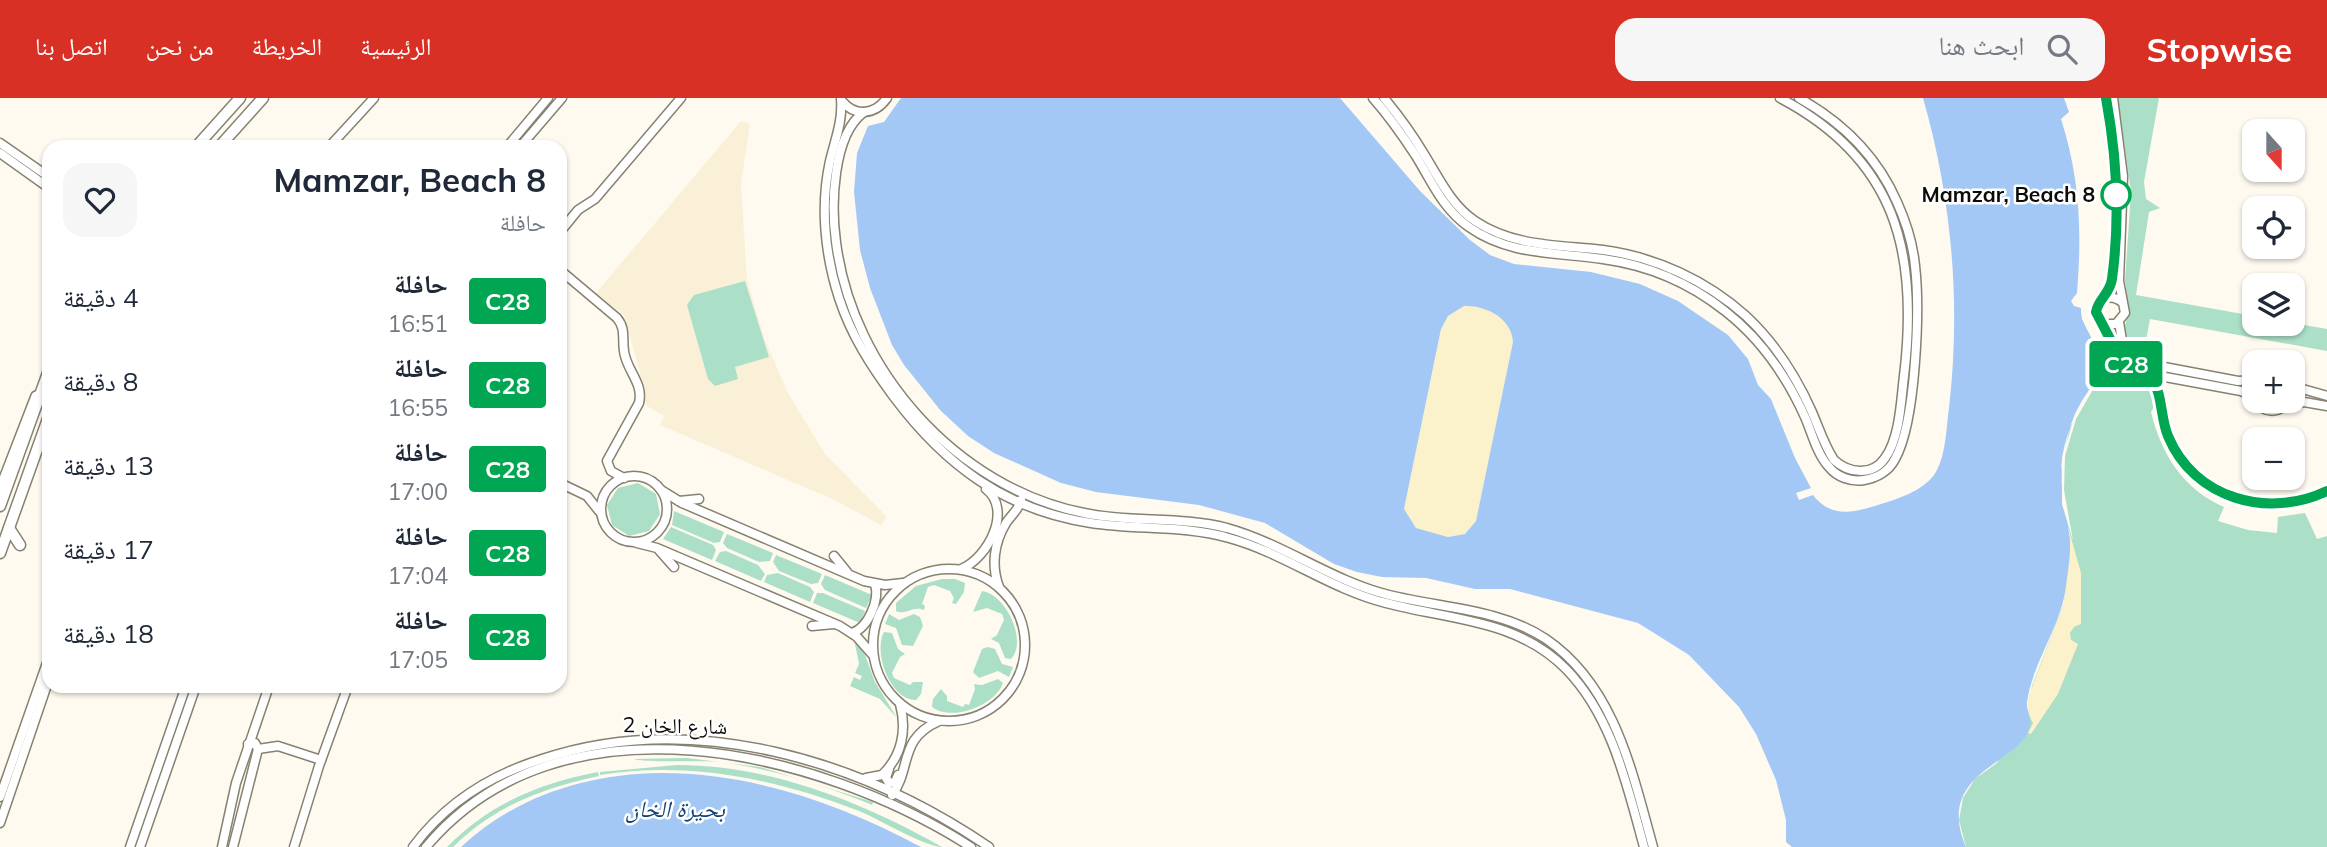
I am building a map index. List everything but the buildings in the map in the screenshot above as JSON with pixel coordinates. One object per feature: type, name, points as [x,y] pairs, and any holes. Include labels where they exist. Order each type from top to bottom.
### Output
[{"type":"highway","points":[[202,140],[240,98]]},
{"type":"highway","points":[[225,140],[263,98]]},
{"type":"highway","points":[[0,506],[42,388]]},
{"type":"highway","points":[[0,553],[42,436]]},
{"type":"highway","points":[[9,528],[20,545]]},
{"type":"main road","points":[[0,489],[26,416],[42,384]]},
{"type":"street","points":[[335,140],[374,98]]},
{"type":"street","points":[[513,140],[548,98]]},
{"type":"street","points":[[526,140],[562,98]]},
{"type":"street","points":[[567,224],[580,208],[595,199],[681,98]]},
{"type":"street","points":[[887,98],[879,107],[864,112],[848,130],[835,189],[836,245],[848,297],[870,346],[911,405],[936,435],[982,471],[1018,492],[1057,507],[1096,516],[1175,519],[1228,529],[1267,542],[1348,582],[1417,606]]},
{"type":"street","points":[[1373,98],[1409,146],[1442,201],[1459,220],[1480,234],[1535,253],[1603,259],[1641,267],[1690,287],[1736,313]]},
{"type":"street","points":[[1384,98],[1417,142],[1451,198],[1476,221],[1496,232],[1537,244],[1605,251],[1657,263],[1706,286],[1736,313],[1782,365],[1834,460],[1848,469],[1859,471],[1880,464],[1889,450],[1897,419],[1908,340],[1908,279],[1900,233],[1882,190],[1855,152],[1825,125],[1780,98]]},
{"type":"street","points":[[1782,365],[1824,460],[1833,471],[1845,478],[1859,480],[1880,475],[1891,466],[1903,433],[1915,355],[1917,294],[1912,247],[1897,201],[1872,160],[1841,127],[1799,98]]},
{"type":"street","points":[[2106,98],[2116,203],[2112,278],[2106,298],[2096,309],[2098,319],[2104,324],[2118,355],[2137,371],[2242,393]]},
{"type":"street","points":[[2113,98],[2123,176],[2119,281],[2124,313],[2119,322],[2123,347],[2132,357],[2143,363],[2242,381]]},
{"type":"street","points":[[840,99],[849,108],[864,112]]},
{"type":"street","points":[[840,99],[841,115],[830,162],[825,217],[833,274],[844,312],[873,368],[918,429],[995,498],[999,513],[981,555],[958,569]]},
{"type":"street","points":[[0,143],[42,172]]},
{"type":"street","points":[[17,156],[5,151],[1,154],[42,183]]},
{"type":"street","points":[[567,276],[617,318],[623,327],[625,356],[640,394],[639,403],[607,461],[611,471],[624,478],[643,477],[678,501],[875,584],[906,582]]},
{"type":"street","points":[[2106,298],[2113,297],[2122,303]]},
{"type":"street","points":[[2104,324],[2119,322]]},
{"type":"street","points":[[2305,390],[2327,396]]},
{"type":"street","points":[[2305,402],[2327,406]]},
{"type":"street","points":[[976,480],[982,471]]},
{"type":"street","points":[[600,513],[606,491],[624,478]]},
{"type":"street","points":[[976,480],[1020,503],[1083,522],[1177,528],[1229,538],[1265,551],[1348,592],[1514,623],[1552,644],[1592,685],[1618,747],[1653,847]]},
{"type":"street","points":[[567,486],[583,493],[600,513],[612,534],[623,541],[657,548],[836,624],[852,633],[874,658]]},
{"type":"street","points":[[637,542],[655,535],[664,523],[667,509],[661,490]]},
{"type":"street","points":[[999,587],[995,555],[1010,518],[1020,503],[1018,492]]},
{"type":"street","points":[[678,501],[699,499]]},
{"type":"street","points":[[999,513],[1009,508],[1010,518]]},
{"type":"street","points":[[657,548],[674,567]]},
{"type":"street","points":[[834,556],[849,574]]},
{"type":"street","points":[[958,569],[980,575],[999,587],[1013,603],[1024,627],[1025,654],[1019,676],[1007,695],[990,710],[962,720],[939,721],[915,714],[900,704],[882,682],[874,658],[873,634],[879,615],[892,594],[906,582],[931,571],[958,569]]},
{"type":"street","points":[[852,633],[865,625],[876,599],[875,584]]},
{"type":"street","points":[[812,626],[836,624]]},
{"type":"street","points":[[0,797],[42,677]]},
{"type":"street","points":[[0,823],[44,693]]},
{"type":"street","points":[[130,847],[184,693]]},
{"type":"street","points":[[140,847],[193,693]]},
{"type":"street","points":[[222,847],[236,783],[266,693]]},
{"type":"street","points":[[294,847],[320,762],[345,693]]},
{"type":"street","points":[[900,704],[904,734],[886,778],[891,783],[896,781],[916,737],[939,721]]},
{"type":"street","name":"شارع الخان 2","points":[[413,847],[462,799],[521,766],[606,744],[688,740],[751,747],[850,775],[894,793],[989,847]]},
{"type":"street","points":[[233,847],[258,749],[255,743],[248,744]]},
{"type":"street","points":[[258,749],[278,746],[320,762]]},
{"type":"street","points":[[1618,747],[1644,847]]},
{"type":"street","name":"شارع الخان 2","points":[[426,847],[455,817],[495,789],[539,770],[588,757],[674,749],[724,753],[777,763],[884,800],[971,847]]},
{"type":"street","points":[[495,789],[519,772],[521,766]]},
{"type":"street","points":[[850,775],[876,778],[890,766]]},
{"type":"street","points":[[884,800],[894,793],[901,769]]},
{"type":"shaded area","points":[[741,121],[750,124],[741,184],[747,280],[765,340],[788,393],[825,454],[887,517],[881,525],[832,499],[660,425],[664,416],[645,402],[646,395],[624,315],[596,293]]},
{"type":"green space","points":[[2118,98],[2159,98],[2144,182],[2146,199],[2160,208],[2149,212],[2136,295],[2242,314],[2242,336],[2150,319],[2144,351],[2159,356],[2146,359],[2130,349],[2123,333],[2129,311],[2125,281],[2131,192]]},
{"type":"green space","points":[[745,281],[769,357],[735,367],[738,379],[715,386],[708,379],[687,305],[694,295]]},
{"type":"green space","points":[[2305,325],[2327,329],[2327,351],[2244,336],[2305,336]]},
{"type":"green space","points":[[2099,375],[2115,385],[2132,375],[2150,383],[2155,405],[2151,412],[2161,442],[2186,480],[2224,507],[2218,521],[2248,530],[2277,533],[2278,517],[2305,513],[2317,539],[2327,536],[2327,847],[1966,847],[1959,820],[1963,798],[1975,779],[1997,763],[2028,713],[2032,686],[2064,603],[2070,534],[2063,512],[2061,471],[2069,429]]},
{"type":"green space","points":[[638,483],[656,494],[660,514],[649,531],[629,536],[612,525],[607,505],[618,488]]},
{"type":"green space","points":[[674,511],[724,532],[720,542],[714,543],[672,525]]},
{"type":"green space","points":[[671,527],[713,545],[716,550],[712,560],[663,539]]},
{"type":"green space","points":[[727,534],[773,553],[770,561],[759,562],[727,548],[723,543]]},
{"type":"green space","points":[[726,551],[758,565],[765,574],[761,581],[715,561],[720,552]]},
{"type":"green space","points":[[776,555],[822,574],[818,583],[811,584],[779,571],[773,562]]},
{"type":"green space","points":[[778,573],[810,587],[814,592],[810,602],[764,582],[767,575]]},
{"type":"green space","points":[[825,575],[872,595],[866,608],[825,590],[821,584]]},
{"type":"green space","points":[[942,579],[955,579],[965,583],[964,592],[956,604],[952,603],[954,598],[950,591],[934,585],[928,587],[922,604],[925,606],[924,610],[896,611],[896,603],[916,586]]},
{"type":"green space","points":[[982,591],[999,600],[1012,619],[1017,641],[1016,651],[1011,659],[1005,658],[999,643],[991,639],[997,635],[1004,620],[1002,614],[987,608],[973,612]]},
{"type":"green space","points":[[817,593],[823,593],[865,611],[860,623],[813,603]]},
{"type":"green space","points":[[889,614],[899,620],[914,614],[920,617],[923,626],[913,646],[902,645],[896,628],[885,624]]},
{"type":"green space","points":[[884,632],[892,633],[898,649],[905,654],[900,657],[892,673],[894,678],[910,685],[913,682],[923,682],[921,694],[916,700],[898,692],[886,674],[881,651]]},
{"type":"green space","points":[[854,639],[865,655],[875,682],[897,718],[880,699],[850,686],[854,677],[860,680],[862,676],[855,673],[859,664]]},
{"type":"green space","points":[[982,649],[995,649],[1002,664],[1013,667],[1009,677],[998,671],[979,678],[973,672]]},
{"type":"green space","points":[[998,679],[1003,683],[991,699],[982,705],[950,713],[932,707],[933,699],[941,689],[947,696],[947,701],[963,707],[965,704],[969,705],[975,689],[974,684],[982,685]]},
{"type":"green space","points":[[687,758],[719,762],[634,759]]},
{"type":"green space","points":[[722,762],[760,767],[800,780],[759,769]]},
{"type":"green space","points":[[677,765],[746,771],[814,789],[880,815],[942,847],[914,838],[859,811],[827,799],[763,781],[731,775],[666,770],[600,775],[600,772]]},
{"type":"green space","points":[[598,772],[599,776],[558,786],[520,801],[485,820],[453,847],[447,847],[480,819],[516,798],[556,782]]},
{"type":"green space","points":[[818,785],[873,802],[872,805],[854,798]]},
{"type":"sand","points":[[1464,306],[1480,308],[1503,320],[1513,342],[1476,521],[1465,534],[1448,537],[1416,528],[1404,509],[1441,329],[1448,316]]},
{"type":"sand","points":[[2070,534],[2081,573],[2081,624],[2074,627],[2070,633],[2071,640],[2078,644],[2058,694],[2031,734],[2028,733],[2033,723],[2028,713],[2028,698],[2064,603]]},
{"type":"water","points":[[901,98],[1340,98],[1420,191],[1470,240],[1490,255],[1514,264],[1591,272],[1640,284],[1678,301],[1728,335],[1748,359],[1758,385],[1771,399],[1795,458],[1811,488],[1796,493],[1799,500],[1813,495],[1827,507],[1842,512],[1868,508],[1916,490],[1934,475],[1943,452],[1953,369],[1954,291],[1941,174],[1923,98],[2064,98],[2069,112],[2061,119],[2076,184],[2079,227],[2077,293],[2071,301],[2074,306],[2081,308],[2084,324],[2100,352],[2102,367],[2077,411],[2064,448],[2061,480],[2070,539],[2069,566],[2059,616],[2030,687],[2027,705],[2030,723],[2025,737],[2014,749],[1984,771],[1971,784],[1961,800],[1959,821],[1966,847],[1792,847],[1786,842],[1786,820],[1776,780],[1756,734],[1739,707],[1689,655],[1638,623],[1510,589],[1475,589],[1426,578],[1382,577],[1357,572],[1334,564],[1265,523],[1199,505],[1096,492],[1061,483],[994,453],[968,436],[941,411],[904,365],[892,345],[870,288],[860,250],[854,192],[857,153],[868,126],[884,122]],"holes":[[[1464,306],[1472,306],[1503,320],[1513,342],[1476,521],[1465,534],[1448,537],[1416,528],[1404,509],[1441,329],[1448,316]]]},
{"type":"water","name":"بحيرة الخان","points":[[661,773],[729,779],[796,794],[860,817],[921,847],[461,847],[505,814],[554,791],[606,778]]},
{"type":"pier","points":[[2081,308],[2084,309],[2085,319],[2104,355],[2106,367],[2076,419],[2065,456],[2064,490],[2073,541],[2062,504],[2062,458],[2075,414],[2103,366],[2082,319]]},
{"type":"bus line","name":"C28","points":[[2106,98],[2113,154],[2116,227],[2110,288],[2096,312],[2115,351],[2126,364],[2149,374],[2159,393],[2164,424],[2173,446],[2192,472],[2211,487],[2239,500],[2265,505],[2295,503],[2327,491]]},
{"type":"place","name":"Mamzar, Beach 8","points":[[2116,195]]}]
